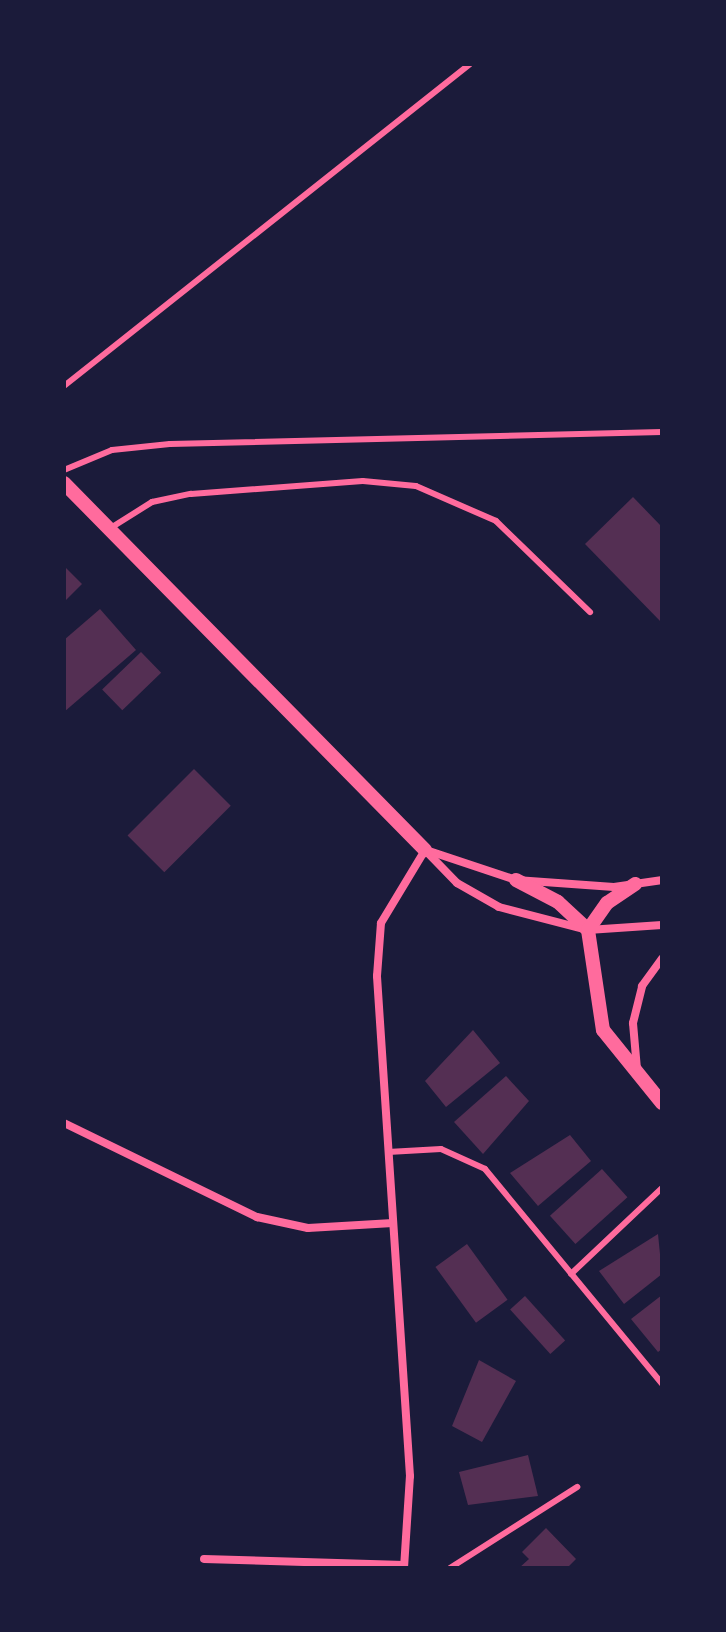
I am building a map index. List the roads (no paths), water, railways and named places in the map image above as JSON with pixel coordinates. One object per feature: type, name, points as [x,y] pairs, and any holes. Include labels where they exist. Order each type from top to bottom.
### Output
[{"type":"street","points":[[64,483],[457,883],[499,907],[588,930],[662,925]]},
{"type":"street","points":[[425,850],[516,880],[635,884],[662,880]]},
{"type":"street","points":[[204,1559],[404,1566],[410,1476],[377,976],[381,923],[425,850]]},
{"type":"street","points":[[516,880],[588,930]]},
{"type":"street","points":[[635,884],[607,903],[588,930],[603,1030],[637,1078],[662,1103]]},
{"type":"street","points":[[637,1078],[633,1023],[642,986],[662,958]]},
{"type":"street","points":[[64,1123],[257,1217],[308,1228],[393,1223]]},
{"type":"lane","points":[[64,386],[470,64]]},
{"type":"lane","points":[[64,470],[112,450],[170,444],[662,432]]},
{"type":"lane","points":[[109,529],[152,502],[191,494],[277,484],[416,486],[496,521],[590,612]]},
{"type":"lane","points":[[388,1152],[441,1149],[485,1169],[661,1379]]},
{"type":"lane","points":[[571,1274],[662,1188]]},
{"type":"lane","points":[[450,1568],[577,1487]]}]
